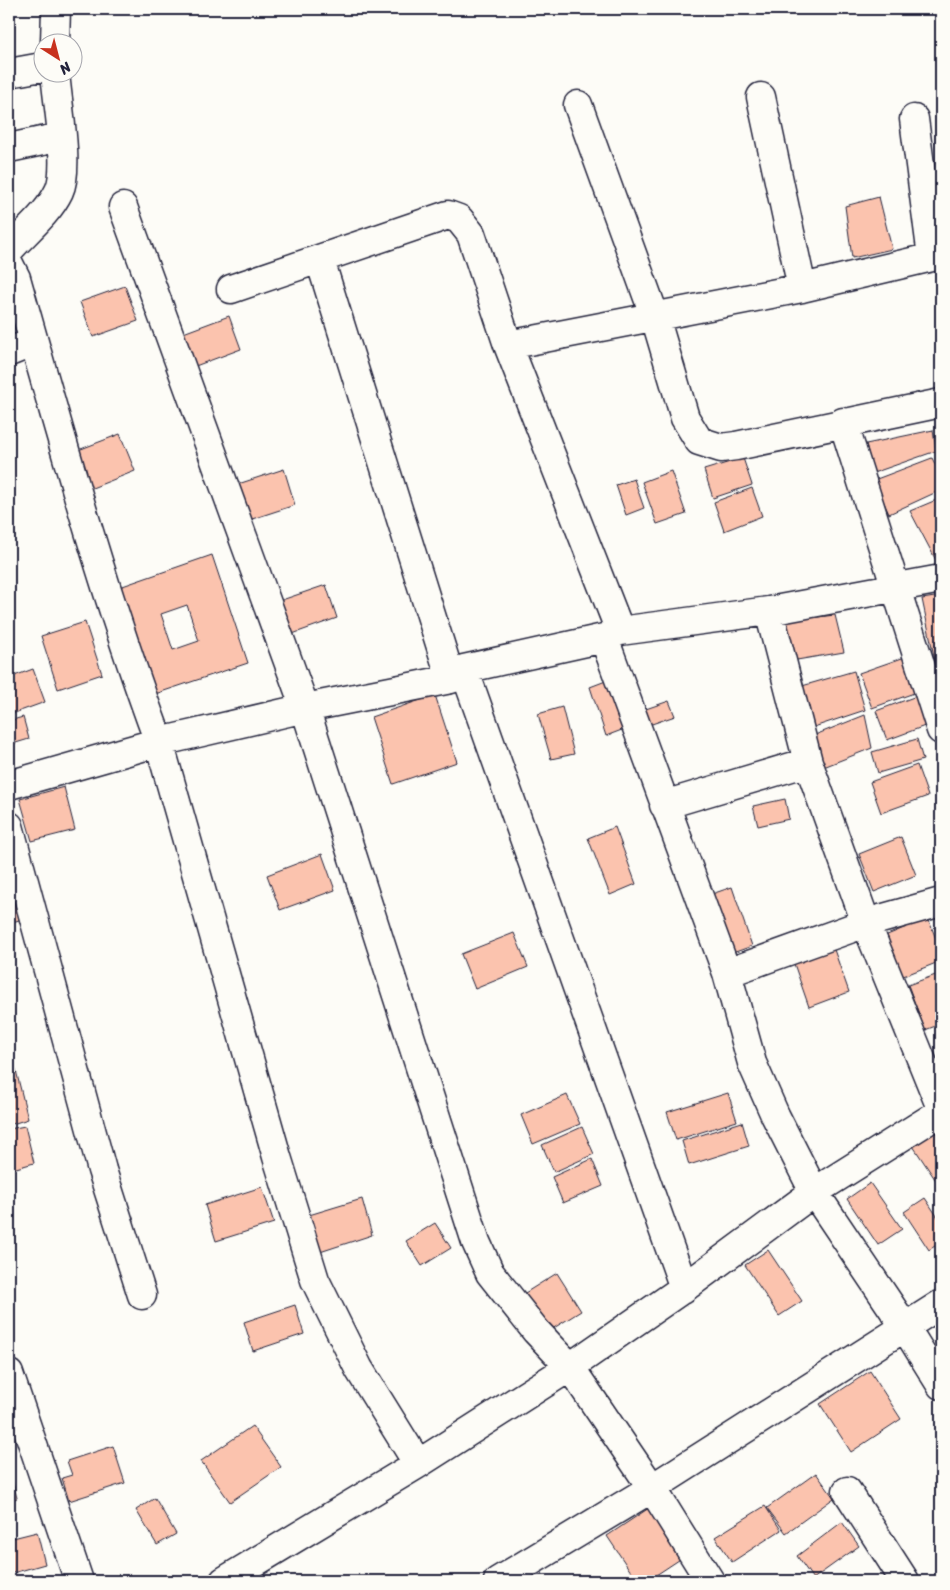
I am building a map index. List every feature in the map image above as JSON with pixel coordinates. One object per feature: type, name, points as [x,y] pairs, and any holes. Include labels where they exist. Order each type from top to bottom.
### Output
[{"type":"street","points":[[55,32],[56,9]]},
{"type":"street","points":[[9,73],[32,69]]},
{"type":"street","points":[[9,250],[53,202],[64,174],[56,82]]},
{"type":"street","points":[[761,97],[802,288]]},
{"type":"street","points":[[578,104],[655,317],[685,418],[700,440],[721,448],[941,403]]},
{"type":"street","points":[[508,344],[802,288],[936,256],[914,119]]},
{"type":"street","points":[[9,148],[61,137]]},
{"type":"street","points":[[123,207],[305,708],[476,1242],[490,1273],[536,1331],[570,1367],[652,1488],[710,1581]]},
{"type":"street","points":[[231,289],[448,215],[459,219],[471,234],[508,344],[612,634],[664,806],[727,972],[752,1064],[775,1115],[814,1192],[905,1327],[941,1386]]},
{"type":"street","points":[[320,260],[458,674],[684,1288]]},
{"type":"street","points":[[9,264],[16,278],[84,516],[136,681],[160,742],[276,1157],[315,1280],[358,1369],[418,1464]]},
{"type":"street","points":[[9,352],[34,342]]},
{"type":"street","points":[[843,422],[894,588],[941,730]]},
{"type":"street","points":[[9,784],[160,742],[458,674],[612,634],[769,611],[941,579]]},
{"type":"street","points":[[769,611],[808,762],[866,923],[941,1108]]},
{"type":"street","points":[[664,806],[808,762]]},
{"type":"street","points":[[9,826],[102,1170],[142,1295]]},
{"type":"street","points":[[727,972],[866,923],[941,902]]},
{"type":"street","points":[[224,1581],[418,1464],[570,1367],[684,1288],[814,1192],[941,1112]]},
{"type":"street","points":[[498,1581],[652,1488],[941,1304]]},
{"type":"street","points":[[9,1374],[79,1581]]},
{"type":"street","points":[[848,1490],[905,1581]]},
{"type":"building","points":[[879,197],[892,249],[852,258],[845,206]]},
{"type":"building","points":[[125,286],[138,321],[93,337],[80,302]]},
{"type":"building","points":[[229,316],[241,349],[190,368],[178,335]]},
{"type":"building","points":[[933,430],[936,451],[873,473],[866,444]]},
{"type":"building","points":[[120,434],[135,471],[82,492],[68,454]]},
{"type":"building","points":[[743,458],[752,485],[713,498],[704,470]]},
{"type":"building","points":[[932,458],[941,476],[941,490],[889,514],[874,480]]},
{"type":"building","points":[[284,469],[295,505],[243,522],[232,486]]},
{"type":"building","points":[[671,471],[686,514],[657,524],[642,482]]},
{"type":"building","points":[[634,479],[644,508],[626,515],[616,485]]},
{"type":"building","points":[[752,488],[762,516],[724,531],[714,502]]},
{"type":"building","points":[[941,498],[941,565],[939,566],[910,511]]},
{"type":"building","points":[[212,555],[248,663],[149,696],[114,589]],"holes":[[[187,605],[199,641],[173,650],[161,614]]]},
{"type":"building","points":[[326,585],[337,618],[284,637],[273,603]]},
{"type":"building","points":[[941,596],[941,660],[935,661],[922,599]]},
{"type":"building","points":[[835,615],[844,652],[791,661],[783,621]]},
{"type":"building","points":[[85,622],[102,674],[58,689],[41,636]]},
{"type":"building","points":[[905,657],[917,692],[872,708],[859,673]]},
{"type":"building","points":[[33,669],[45,702],[9,715],[9,678]]},
{"type":"building","points":[[854,671],[865,710],[814,727],[802,686]]},
{"type":"building","points":[[611,679],[627,728],[606,736],[590,687]]},
{"type":"building","points":[[922,694],[933,723],[887,740],[876,711]]},
{"type":"building","points":[[435,695],[457,762],[393,784],[371,717]]},
{"type":"building","points":[[669,701],[675,716],[646,726],[640,711]]},
{"type":"building","points":[[562,707],[574,754],[551,759],[538,714]]},
{"type":"building","points":[[865,715],[872,748],[821,768],[815,735]]},
{"type":"building","points":[[23,717],[29,739],[9,745],[9,721]]},
{"type":"building","points":[[917,739],[923,760],[878,773],[872,752]]},
{"type":"building","points":[[917,765],[928,796],[881,813],[870,782]]},
{"type":"building","points":[[64,787],[75,830],[32,841],[20,799]]},
{"type":"building","points":[[785,799],[789,819],[758,826],[753,806]]},
{"type":"building","points":[[615,827],[636,884],[610,895],[588,838]]},
{"type":"building","points":[[901,837],[916,875],[874,892],[859,854]]},
{"type":"building","points":[[322,854],[335,890],[280,910],[267,875]]},
{"type":"building","points":[[9,867],[29,917],[9,923]]},
{"type":"building","points":[[732,887],[752,946],[730,954],[709,895]]},
{"type":"building","points":[[928,918],[941,952],[941,961],[896,979],[880,938]]},
{"type":"building","points":[[514,933],[528,967],[475,989],[461,954]]},
{"type":"building","points":[[832,944],[849,992],[809,1007],[792,958]]},
{"type":"building","points":[[941,973],[941,1024],[925,1030],[908,985]]},
{"type":"building","points":[[9,1050],[11,1050],[28,1119],[9,1125]]},
{"type":"building","points":[[728,1093],[737,1121],[676,1140],[667,1112]]},
{"type":"building","points":[[567,1095],[580,1124],[533,1144],[521,1115]]},
{"type":"building","points":[[742,1122],[749,1146],[689,1165],[682,1141]]},
{"type":"building","points":[[25,1126],[34,1163],[9,1170],[9,1129]]},
{"type":"building","points":[[582,1127],[594,1154],[554,1172],[542,1145]]},
{"type":"building","points":[[938,1130],[941,1135],[941,1188],[913,1146]]},
{"type":"building","points":[[592,1159],[603,1186],[563,1203],[552,1177]]},
{"type":"building","points":[[870,1183],[902,1229],[878,1245],[847,1199]]},
{"type":"building","points":[[262,1187],[274,1223],[216,1241],[205,1205]]},
{"type":"building","points":[[925,1198],[941,1222],[941,1242],[929,1250],[904,1212]]},
{"type":"building","points":[[362,1199],[372,1235],[320,1252],[309,1215]]},
{"type":"building","points":[[435,1223],[451,1248],[422,1266],[406,1241]]},
{"type":"building","points":[[768,1250],[802,1301],[779,1316],[745,1265]]},
{"type":"building","points":[[557,1273],[581,1311],[549,1331],[525,1293]]},
{"type":"building","points":[[295,1305],[304,1334],[253,1351],[244,1322]]},
{"type":"building","points":[[870,1371],[901,1419],[851,1452],[820,1404]]},
{"type":"building","points":[[252,1426],[281,1467],[230,1502],[201,1461]]},
{"type":"building","points":[[113,1446],[125,1483],[69,1501],[62,1478],[72,1475],[67,1461]]},
{"type":"building","points":[[9,1468],[17,1498],[9,1501]]},
{"type":"building","points":[[816,1473],[834,1498],[786,1533],[767,1508]]},
{"type":"building","points":[[155,1498],[176,1534],[157,1545],[136,1510]]},
{"type":"building","points":[[655,1504],[688,1554],[647,1581],[637,1581],[607,1536]]},
{"type":"building","points":[[765,1506],[781,1530],[732,1562],[715,1537]]},
{"type":"building","points":[[842,1522],[859,1546],[813,1579],[797,1556]]},
{"type":"building","points":[[37,1532],[45,1564],[9,1574],[9,1539]]}]
